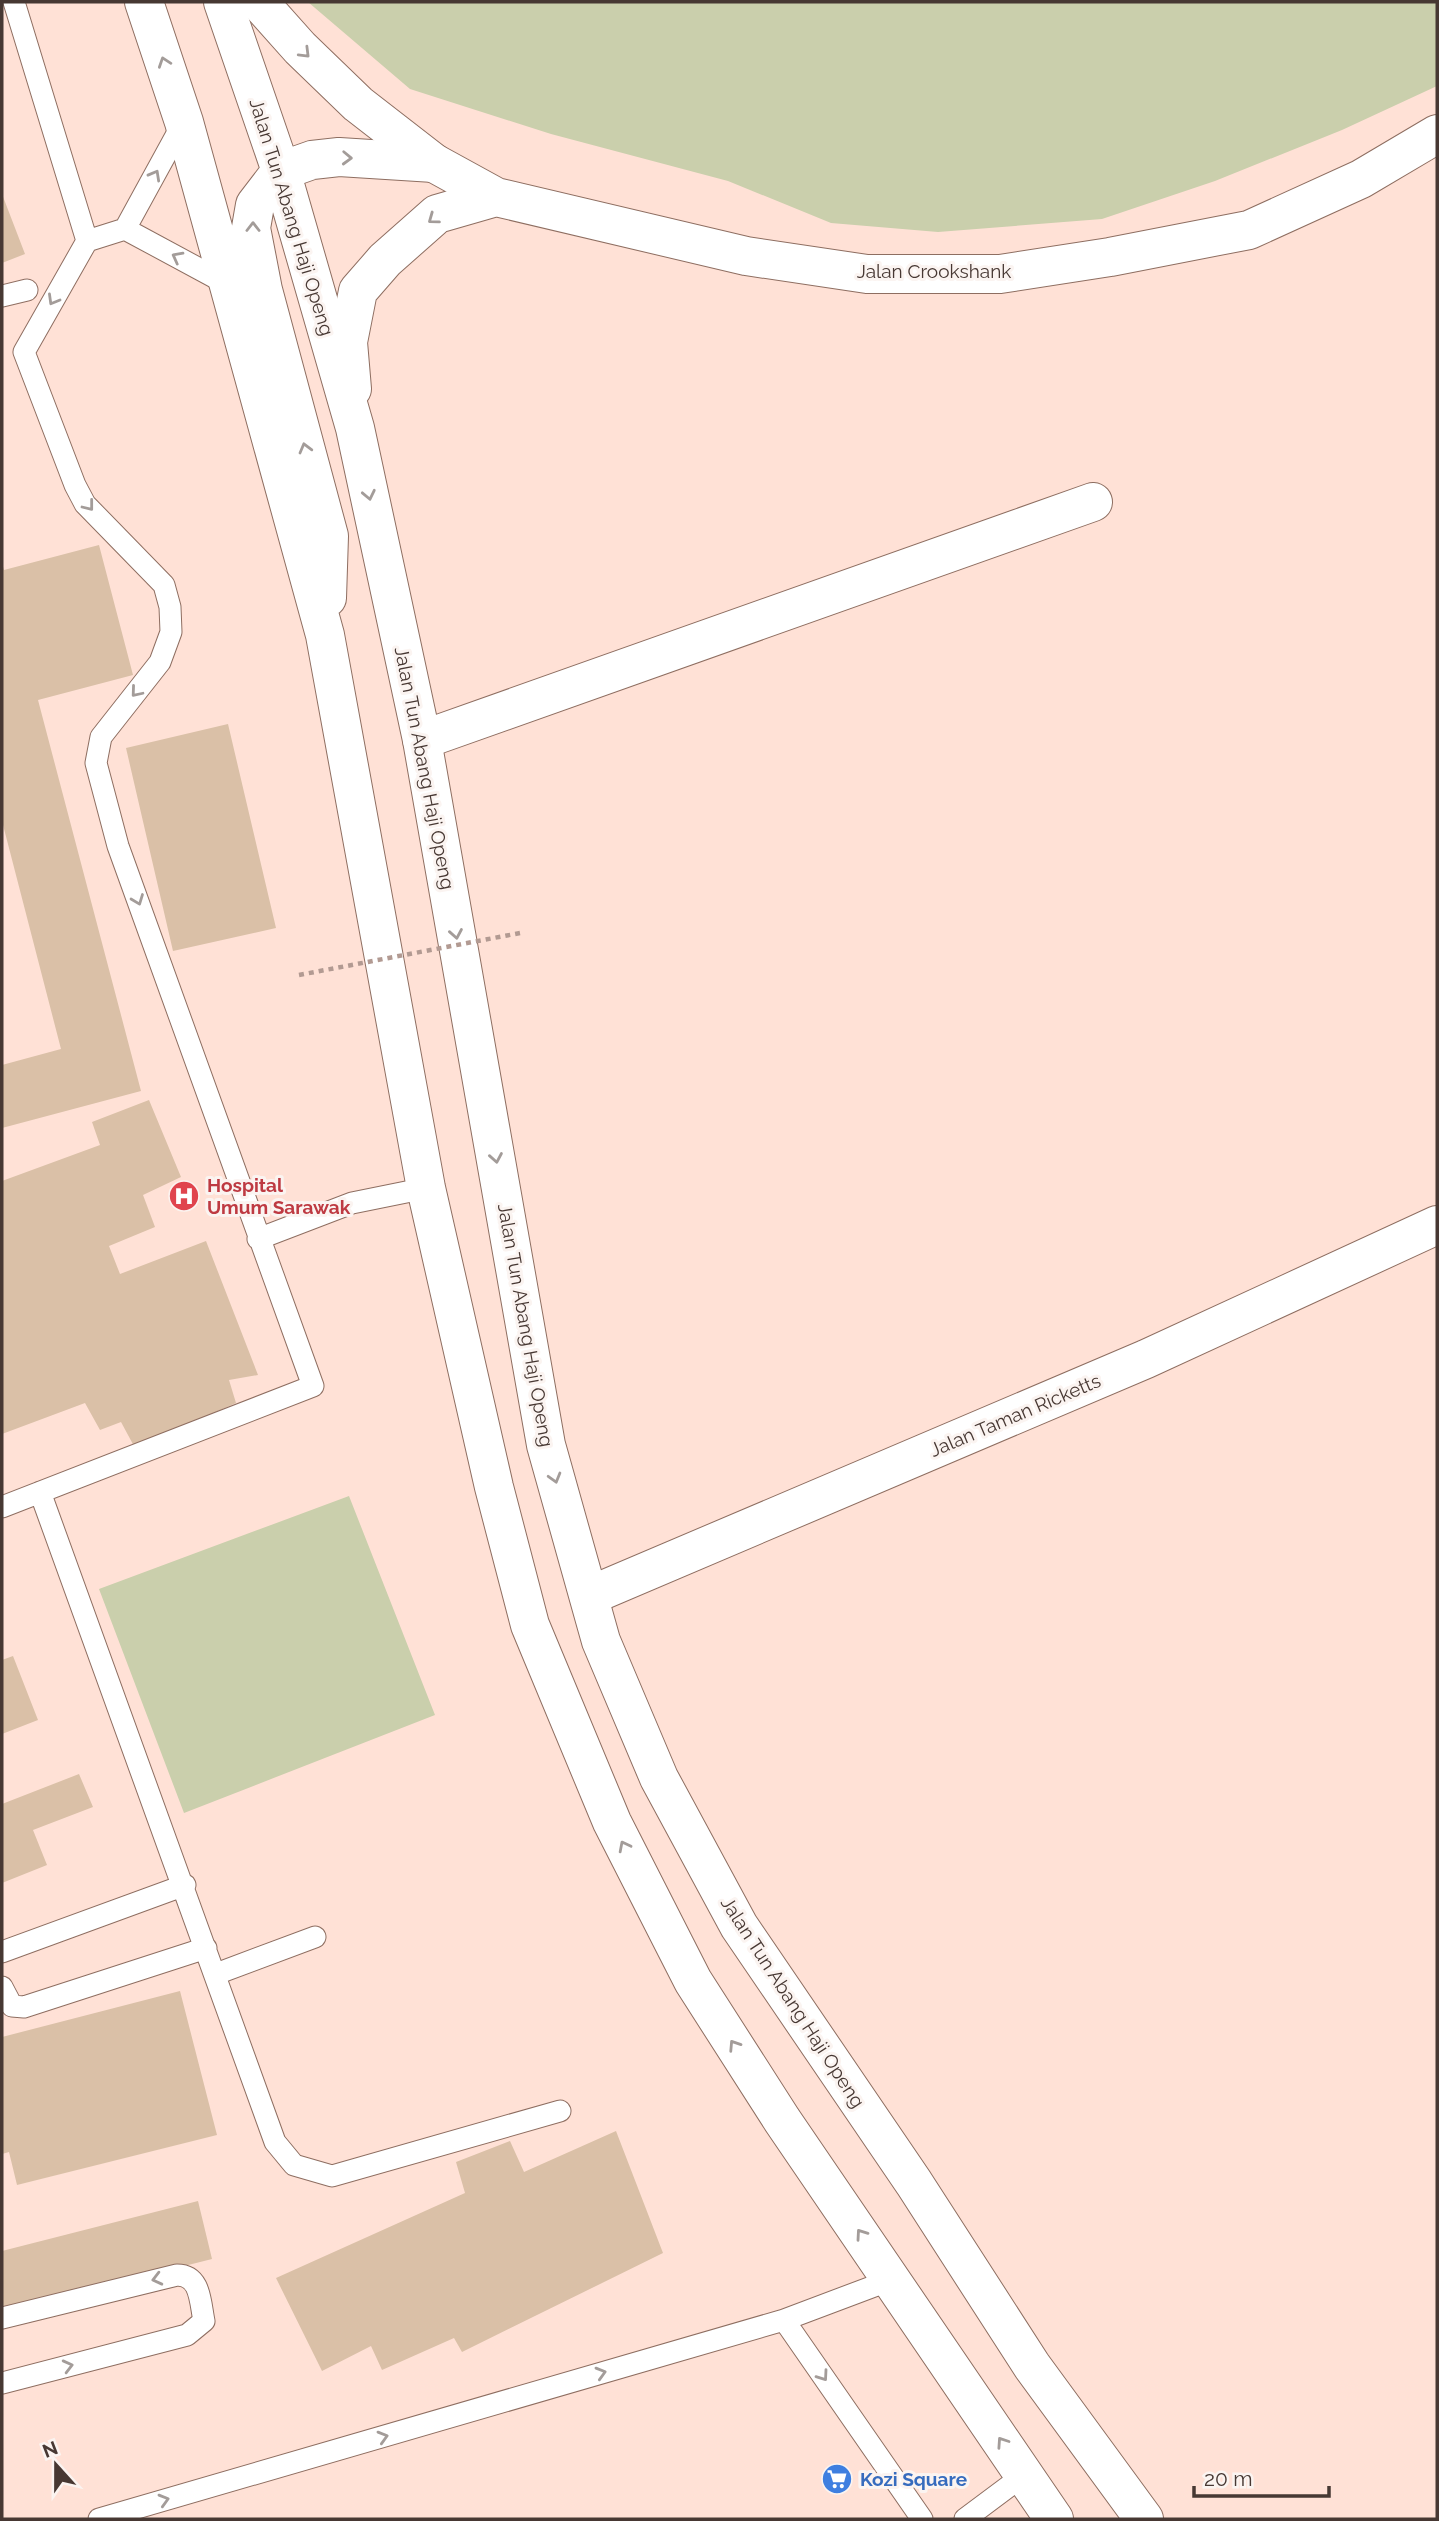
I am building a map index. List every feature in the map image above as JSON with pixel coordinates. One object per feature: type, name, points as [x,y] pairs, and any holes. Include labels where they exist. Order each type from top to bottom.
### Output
[{"type":"main road","points":[[144,2],[184,122],[325,635],[426,1188],[494,1487],[530,1625],[612,1822],[693,1981],[782,2120],[893,2279],[1054,2519]]},
{"type":"main road","name":"Jalan Tun Abang Haji Openg","points":[[223,2],[281,171],[355,428],[422,740],[546,1445],[601,1641],[659,1778],[739,1926],[914,2183],[1032,2366],[1144,2519]]},
{"type":"main road","points":[[259,2],[300,48],[358,103],[434,163],[496,197]]},
{"type":"main road","name":"Jalan Crookshank","points":[[496,197],[746,256],[867,274],[1000,274],[1111,257],[1249,230],[1361,179],[1437,134]]},
{"type":"main road","points":[[325,635],[329,536],[263,290],[251,228],[255,205],[281,171],[312,160],[339,157],[434,163]]},
{"type":"main road","points":[[355,428],[348,342],[358,291],[385,260],[437,214],[496,197]]},
{"type":"main road","points":[[422,740],[1093,502]]},
{"type":"main road","name":"Jalan Taman Ricketts","points":[[589,1596],[1146,1359],[1437,1225]]},
{"type":"lane","points":[[14,2],[87,241]]},
{"type":"lane","points":[[2,1507],[313,1386],[118,846],[96,763],[101,737],[160,662],[171,632],[170,607],[164,585],[85,504],[75,485],[24,352],[87,241],[125,229],[184,122]]},
{"type":"lane","points":[[125,229],[229,285]]},
{"type":"lane","points":[[2,296],[27,290]]},
{"type":"lane","points":[[258,1239],[352,1203],[426,1188]]},
{"type":"lane","points":[[40,1492],[185,1885],[275,2142],[294,2165],[332,2176],[561,2110]]},
{"type":"lane","points":[[2,1952],[185,1885]]},
{"type":"lane","points":[[216,1974],[314,1937]]},
{"type":"lane","points":[[2,1987],[12,2006],[24,2007],[206,1948]]},
{"type":"lane","points":[[2,2318],[186,2275],[196,2282],[204,2322],[187,2335],[2,2383]]},
{"type":"lane","points":[[99,2519],[784,2320],[893,2279]]},
{"type":"lane","points":[[784,2320],[922,2519]]},
{"type":"lane","points":[[965,2519],[1024,2475]]},
{"type":"path","points":[[299,975],[520,933]]},
{"type":"green space","points":[[308,2],[1437,2],[1437,86],[1342,130],[1215,181],[1102,219],[938,232],[831,223],[728,181],[551,134],[410,89]]},
{"type":"green space","points":[[349,1496],[435,1715],[184,1813],[99,1589]]},
{"type":"building","points":[[2,194],[25,254],[2,263]]},
{"type":"building","points":[[99,545],[133,675],[38,700],[141,1091],[2,1128],[2,1065],[61,1049],[2,821],[2,563],[4,570]]},
{"type":"building","points":[[228,724],[276,928],[173,951],[126,748]]},
{"type":"building","points":[[149,1100],[181,1177],[143,1195],[155,1227],[109,1246],[120,1274],[206,1241],[258,1375],[229,1380],[236,1403],[135,1448],[121,1422],[100,1430],[85,1403],[2,1434],[2,1181],[100,1145],[92,1122]]},
{"type":"building","points":[[13,1656],[38,1720],[2,1734],[2,1660]]},
{"type":"building","points":[[79,1774],[93,1807],[33,1830],[47,1865],[2,1883],[2,1804]]},
{"type":"building","points":[[180,1991],[217,2135],[17,2185],[9,2152],[2,2154],[2,2037]]},
{"type":"building","points":[[616,2131],[663,2253],[462,2352],[454,2338],[382,2370],[371,2346],[322,2371],[276,2278],[465,2193],[456,2162],[510,2141],[524,2172]]},
{"type":"building","points":[[198,2201],[212,2259],[2,2312],[2,2251]]},
{"type":"place","name":"Hospital Umum Sarawak","points":[[184,1196]]},
{"type":"place","name":"Kozi Square","points":[[837,2479]]}]
